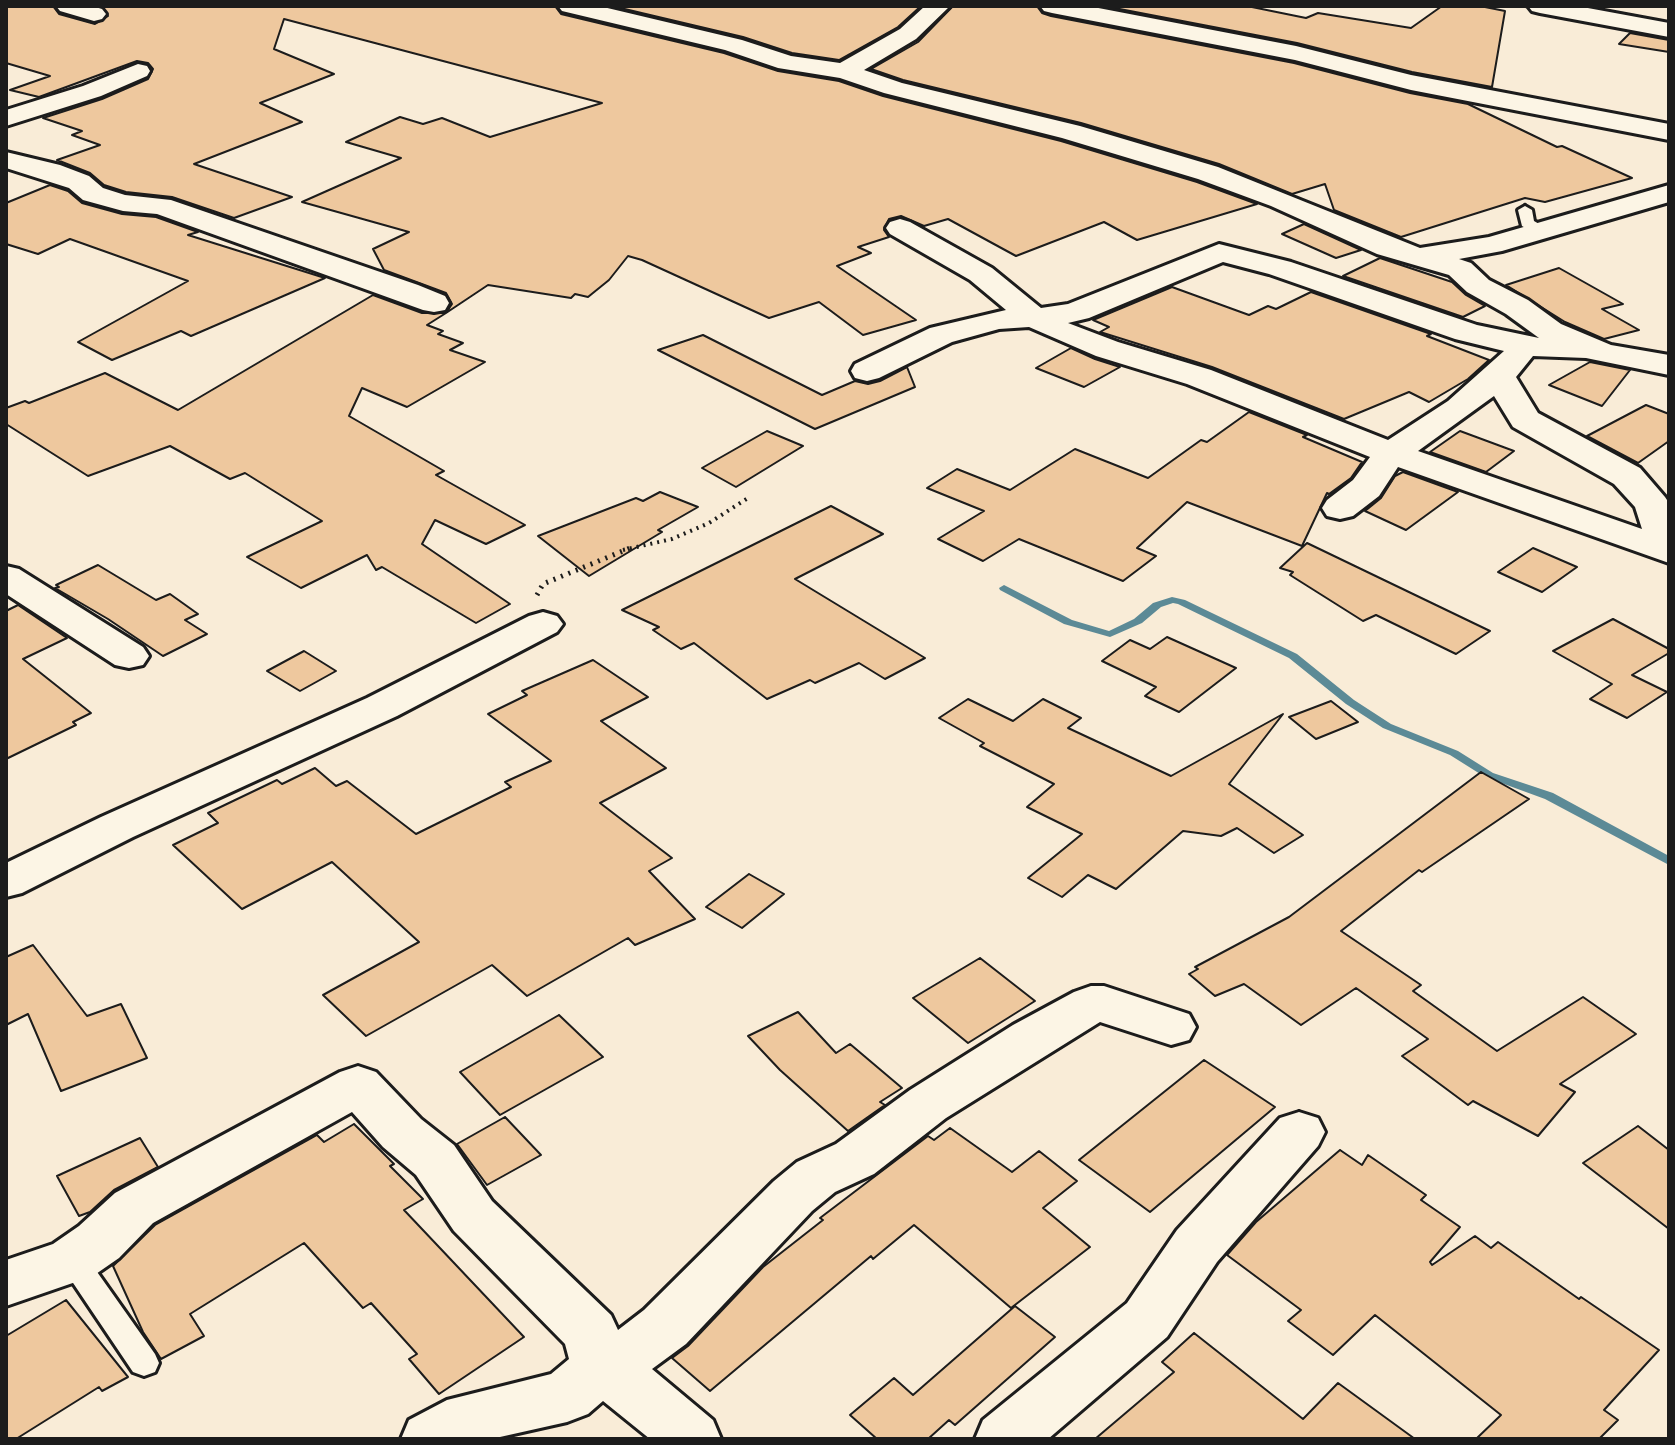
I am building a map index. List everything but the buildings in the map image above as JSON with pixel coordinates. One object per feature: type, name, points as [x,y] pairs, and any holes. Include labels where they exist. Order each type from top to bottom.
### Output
[{"type":"street","points":[[68,6],[94,14]]},
{"type":"street","points":[[570,6],[733,45],[787,63],[844,71],[893,88],[1071,132],[1208,173],[1387,248],[1460,269],[1478,286],[1517,307],[1550,331],[1603,353]]},
{"type":"street","points":[[844,71],[908,34],[938,6]]},
{"type":"street","points":[[1052,6],[1296,53],[1411,82],[1669,132]]},
{"type":"street","points":[[1540,6],[1669,30]]},
{"type":"street","points":[[6,118],[92,91],[138,71]]},
{"type":"street","points":[[6,160],[50,171],[79,182],[93,194],[123,203],[161,206],[434,303]]},
{"type":"street","points":[[1419,257],[1458,253],[1533,221],[1669,193]]},
{"type":"street","points":[[867,371],[941,335],[971,325],[1078,311],[1219,253],[1263,243],[1306,212]]},
{"type":"street","points":[[900,228],[981,274],[1032,316],[1107,349],[1213,382],[1391,453],[1667,551]]},
{"type":"street","points":[[1263,243],[1385,306],[1521,346],[1603,353],[1669,365]]},
{"type":"street","points":[[1340,508],[1366,488],[1391,453],[1460,408],[1499,376],[1520,353],[1521,346]]},
{"type":"street","points":[[1499,376],[1525,420],[1627,476],[1652,505],[1667,551]]},
{"type":"street","points":[[6,577],[129,656]]},
{"type":"street","points":[[6,882],[117,827],[382,707],[540,612]]},
{"type":"street","points":[[431,1439],[468,1418],[567,1396],[601,1367],[635,1350],[665,1327],[793,1196],[816,1177],[855,1159],[928,1104],[1091,1004],[1104,1004],[1171,1027]]},
{"type":"street","points":[[6,1283],[73,1260],[99,1242],[134,1208],[358,1085],[402,1133],[435,1160],[473,1216],[590,1332],[601,1367],[648,1399],[691,1439]]},
{"type":"street","points":[[1005,1439],[1147,1320],[1197,1246],[1299,1132]]},
{"type":"lane","points":[[73,1260],[144,1363]]},
{"type":"path","points":[[540,612],[537,592],[543,584],[618,551],[656,540],[672,539],[709,523],[748,498]]},
{"type":"waterway","points":[[1004,588],[1068,622],[1110,634],[1138,621],[1157,605],[1172,600],[1181,602],[1293,656],[1350,702],[1387,726],[1454,753],[1489,775],[1549,796],[1669,861]]}]
